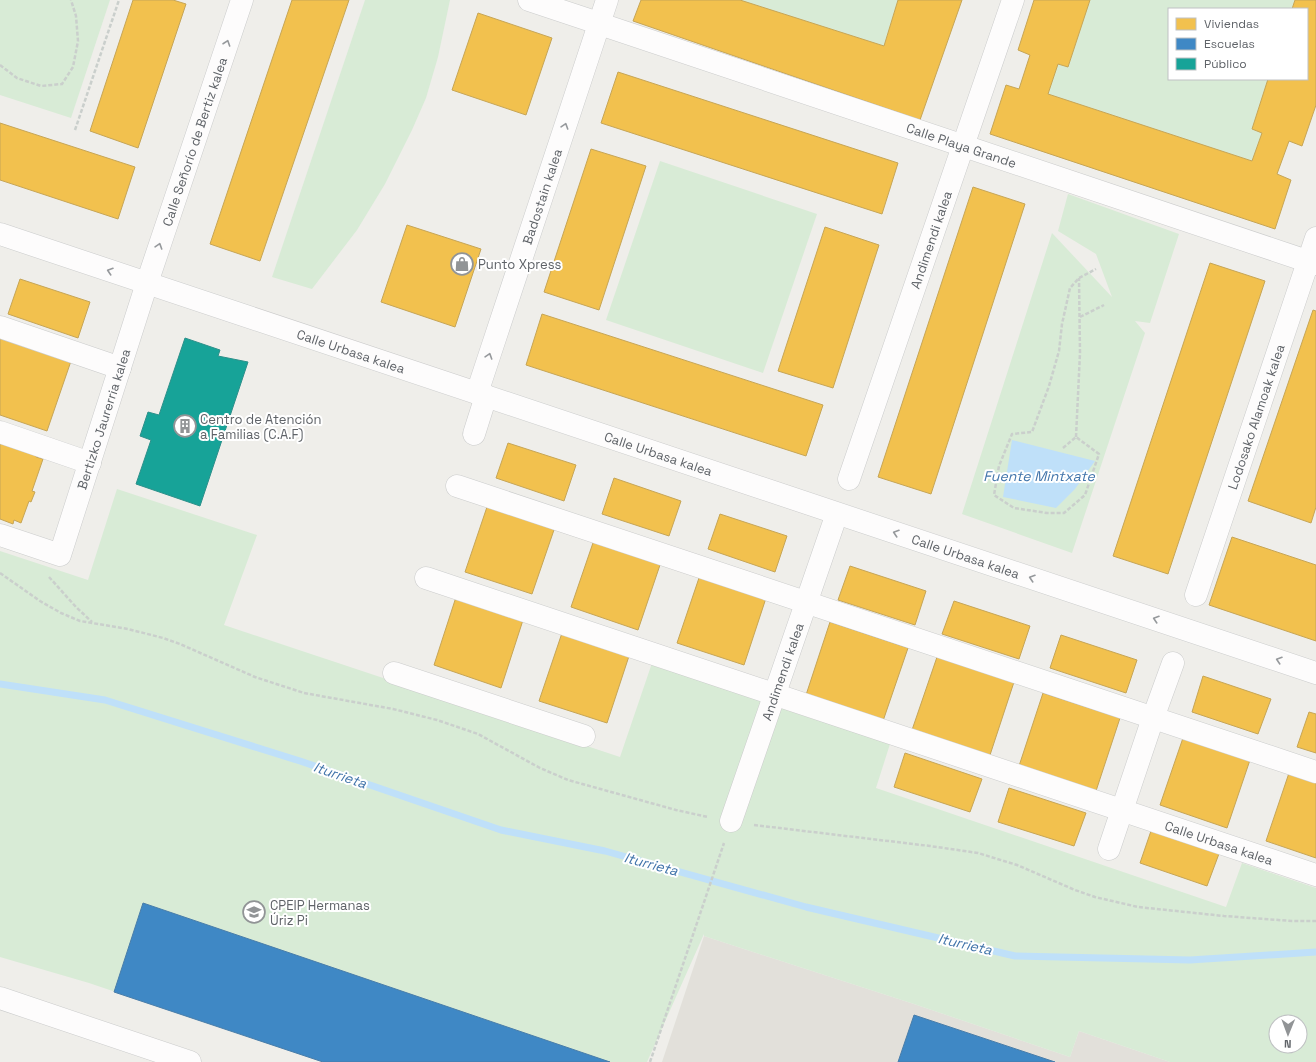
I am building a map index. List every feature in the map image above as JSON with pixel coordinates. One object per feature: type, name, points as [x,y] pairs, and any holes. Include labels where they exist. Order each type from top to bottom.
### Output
[{"type":"street","name":"Calle Señorío de Bertiz kalea","points":[[147,283],[242,0]]},
{"type":"street","name":"Calle Playa Grande","points":[[529,0],[1312,262]]},
{"type":"street","name":"Badostain kalea","points":[[474,434],[481,394],[607,0]]},
{"type":"street","name":"Andimendi kalea","points":[[849,479],[1013,0]]},
{"type":"street","name":"Calle Urbasa kalea","points":[[0,234],[1316,673]]},
{"type":"street","name":"Lodosako Alamoak kalea","points":[[1196,595],[1312,262],[1316,238]]},
{"type":"street","name":"Bertizko Jaurerria kalea","points":[[0,535],[60,555],[147,283]]},
{"type":"street","points":[[0,327],[120,368]]},
{"type":"street","points":[[0,432],[90,463]]},
{"type":"street","points":[[457,486],[1316,772]]},
{"type":"street","name":"Andimendi kalea","points":[[731,821],[834,522]]},
{"type":"street","name":"Calle Urbasa kalea","points":[[426,578],[1316,875]]},
{"type":"street","points":[[1109,849],[1173,663]]},
{"type":"street","points":[[394,673],[584,736]]},
{"type":"street","points":[[0,998],[190,1062]]},
{"type":"path","points":[[0,65],[17,78],[41,86],[62,84],[73,67],[78,41],[76,16],[71,0]]},
{"type":"path","points":[[75,130],[119,0]]},
{"type":"path","points":[[1076,437],[1099,454],[1085,495],[1064,513],[1047,513],[1014,508],[994,495],[999,466],[1012,434],[1032,432],[1049,386],[1059,351],[1062,324],[1070,288],[1080,278],[1096,269]]},
{"type":"path","points":[[1063,448],[1076,437],[1080,353],[1080,278]]},
{"type":"path","points":[[1080,317],[1104,305]]},
{"type":"path","points":[[0,574],[61,613],[80,621],[145,633],[162,638],[180,644],[255,677],[304,693],[393,709],[437,720],[478,734],[540,768],[568,780],[676,810],[731,821],[937,846],[978,853],[1018,865],[1082,892],[1138,907],[1232,917],[1316,921]]},
{"type":"path","points":[[46,574],[76,607],[94,623]]},
{"type":"path","points":[[650,1062],[722,848]]},
{"type":"shaded area","points":[[704,936],[914,1004],[1070,1057],[1079,1031],[1170,1062],[662,1062]]},
{"type":"green space","points":[[0,0],[110,0],[71,118],[0,95]]},
{"type":"green space","points":[[365,0],[450,0],[438,57],[426,98],[412,130],[385,184],[357,230],[312,289],[272,277]]},
{"type":"green space","points":[[740,0],[898,0],[884,46]]},
{"type":"green space","points":[[1090,0],[1295,0],[1292,8],[1168,8],[1168,80],[1268,80],[1252,129],[1262,133],[1252,161],[1048,94],[1058,64],[1068,67]]},
{"type":"green space","points":[[660,161],[817,214],[763,373],[606,320]]},
{"type":"green space","points":[[1068,194],[1179,234],[1150,323],[1135,321],[1145,333],[1072,553],[962,514],[1052,233],[1112,297],[1096,254],[1058,231]]},
{"type":"green space","points":[[117,489],[257,535],[224,625],[620,757],[652,663],[890,744],[876,788],[1226,907],[1242,863],[1316,888],[1316,1062],[1170,1062],[1079,1031],[1070,1057],[914,1004],[704,936],[704,934],[647,1062],[323,1062],[89,983],[0,957],[0,551],[88,580]]},
{"type":"water","name":"Fuente Mintxate","points":[[1012,440],[1095,461],[1075,489],[1056,508],[1003,497]]},
{"type":"building: Viviendas","points":[[133,0],[173,0],[186,4],[138,148],[90,131]]},
{"type":"building: Viviendas","points":[[292,0],[349,0],[260,261],[210,244]]},
{"type":"building: Viviendas","points":[[641,0],[740,0],[884,46],[898,0],[962,0],[920,120],[633,21]]},
{"type":"building: Viviendas","points":[[1034,0],[1090,0],[1068,67],[1058,64],[1048,94],[1252,161],[1262,133],[1252,129],[1268,80],[1308,80],[1308,8],[1292,8],[1295,0],[1316,0],[1316,105],[1302,146],[1289,141],[1277,174],[1291,180],[1275,229],[990,134],[1006,85],[1019,89],[1030,55],[1018,50]]},
{"type":"building: Viviendas","points":[[478,13],[552,38],[526,115],[452,90]]},
{"type":"building: Viviendas","points":[[618,72],[898,163],[882,214],[601,123]]},
{"type":"building: Viviendas","points":[[0,123],[135,167],[118,219],[0,180]]},
{"type":"building: Viviendas","points":[[591,149],[646,166],[599,310],[544,292]]},
{"type":"building: Viviendas","points":[[973,187],[1025,204],[931,494],[878,477]]},
{"type":"building: Viviendas","points":[[407,225],[481,249],[455,327],[381,302]]},
{"type":"building: Viviendas","points":[[825,227],[879,245],[833,388],[778,371]]},
{"type":"building: Viviendas","points":[[1210,263],[1265,281],[1168,574],[1113,556]]},
{"type":"building: Viviendas","points":[[20,279],[90,302],[78,338],[8,314]]},
{"type":"building: Viviendas","points":[[1313,310],[1316,311],[1316,507],[1311,523],[1248,501]]},
{"type":"building: Viviendas","points":[[542,314],[823,405],[806,456],[526,365]]},
{"type":"building: Viviendas","points":[[0,338],[71,361],[47,431],[0,415]]},
{"type":"building: Viviendas","points":[[0,441],[37,453],[36,457],[43,459],[32,491],[35,492],[31,502],[29,501],[21,523],[14,520],[13,524],[0,519]]},
{"type":"building: Viviendas","points":[[508,443],[576,465],[564,501],[496,478]]},
{"type":"building: Viviendas","points":[[614,478],[681,501],[669,536],[602,514]]},
{"type":"building: Viviendas","points":[[489,501],[556,524],[532,594],[465,572]]},
{"type":"building: Viviendas","points":[[720,514],[787,536],[775,572],[708,549]]},
{"type":"building: Viviendas","points":[[595,537],[662,559],[638,630],[571,607]]},
{"type":"building: Viviendas","points":[[1232,537],[1316,565],[1316,641],[1209,605]]},
{"type":"building: Viviendas","points":[[850,566],[926,591],[915,625],[838,600]]},
{"type":"building: Viviendas","points":[[701,572],[767,595],[744,665],[677,643]]},
{"type":"building: Viviendas","points":[[457,594],[524,617],[501,688],[434,665]]},
{"type":"building: Viviendas","points":[[954,601],[1030,626],[1019,659],[942,634]]},
{"type":"building: Viviendas","points":[[830,622],[908,648],[883,721],[806,695]]},
{"type":"building: Viviendas","points":[[563,630],[630,653],[607,723],[539,701]]},
{"type":"building: Viviendas","points":[[1061,635],[1137,660],[1126,693],[1050,668]]},
{"type":"building: Viviendas","points":[[937,657],[1014,682],[990,755],[912,730]]},
{"type":"building: Viviendas","points":[[1203,676],[1271,699],[1258,734],[1192,712]]},
{"type":"building: Viviendas","points":[[1043,693],[1120,718],[1096,791],[1019,766]]},
{"type":"building: Viviendas","points":[[1309,712],[1316,714],[1316,753],[1297,747]]},
{"type":"building: Viviendas","points":[[1184,735],[1251,757],[1227,828],[1160,805]]},
{"type":"building: Viviendas","points":[[905,753],[982,779],[970,812],[894,787]]},
{"type":"building: Viviendas","points":[[1290,770],[1316,779],[1316,858],[1266,841]]},
{"type":"building: Viviendas","points":[[1009,788],[1086,813],[1074,846],[998,822]]},
{"type":"building: Viviendas","points":[[1152,828],[1220,851],[1207,886],[1140,863]]},
{"type":"building: Escuelas","points":[[143,903],[610,1062],[323,1062],[114,992]]},
{"type":"building: Escuelas","points":[[914,1015],[1055,1062],[898,1062]]},
{"type":"building: Público","name":"Centro de Atención a Familias (C.A.F)","points":[[185,338],[220,350],[218,356],[248,362],[200,506],[136,484],[151,440],[140,436],[148,412],[159,415]]},
{"type":"waterway","name":"Iturrieta","points":[[0,684],[105,700],[300,761],[501,830],[605,851],[806,907],[1015,956],[1190,960],[1316,952]]},
{"type":"place","name":"Punto Xpress","points":[[462,264]]},
{"type":"place","name":"Centro de Atención a Familias (C.A.F)","points":[[185,426]]},
{"type":"place","name":"CPEIP Hermanas Úriz Pi","points":[[254,912]]}]
